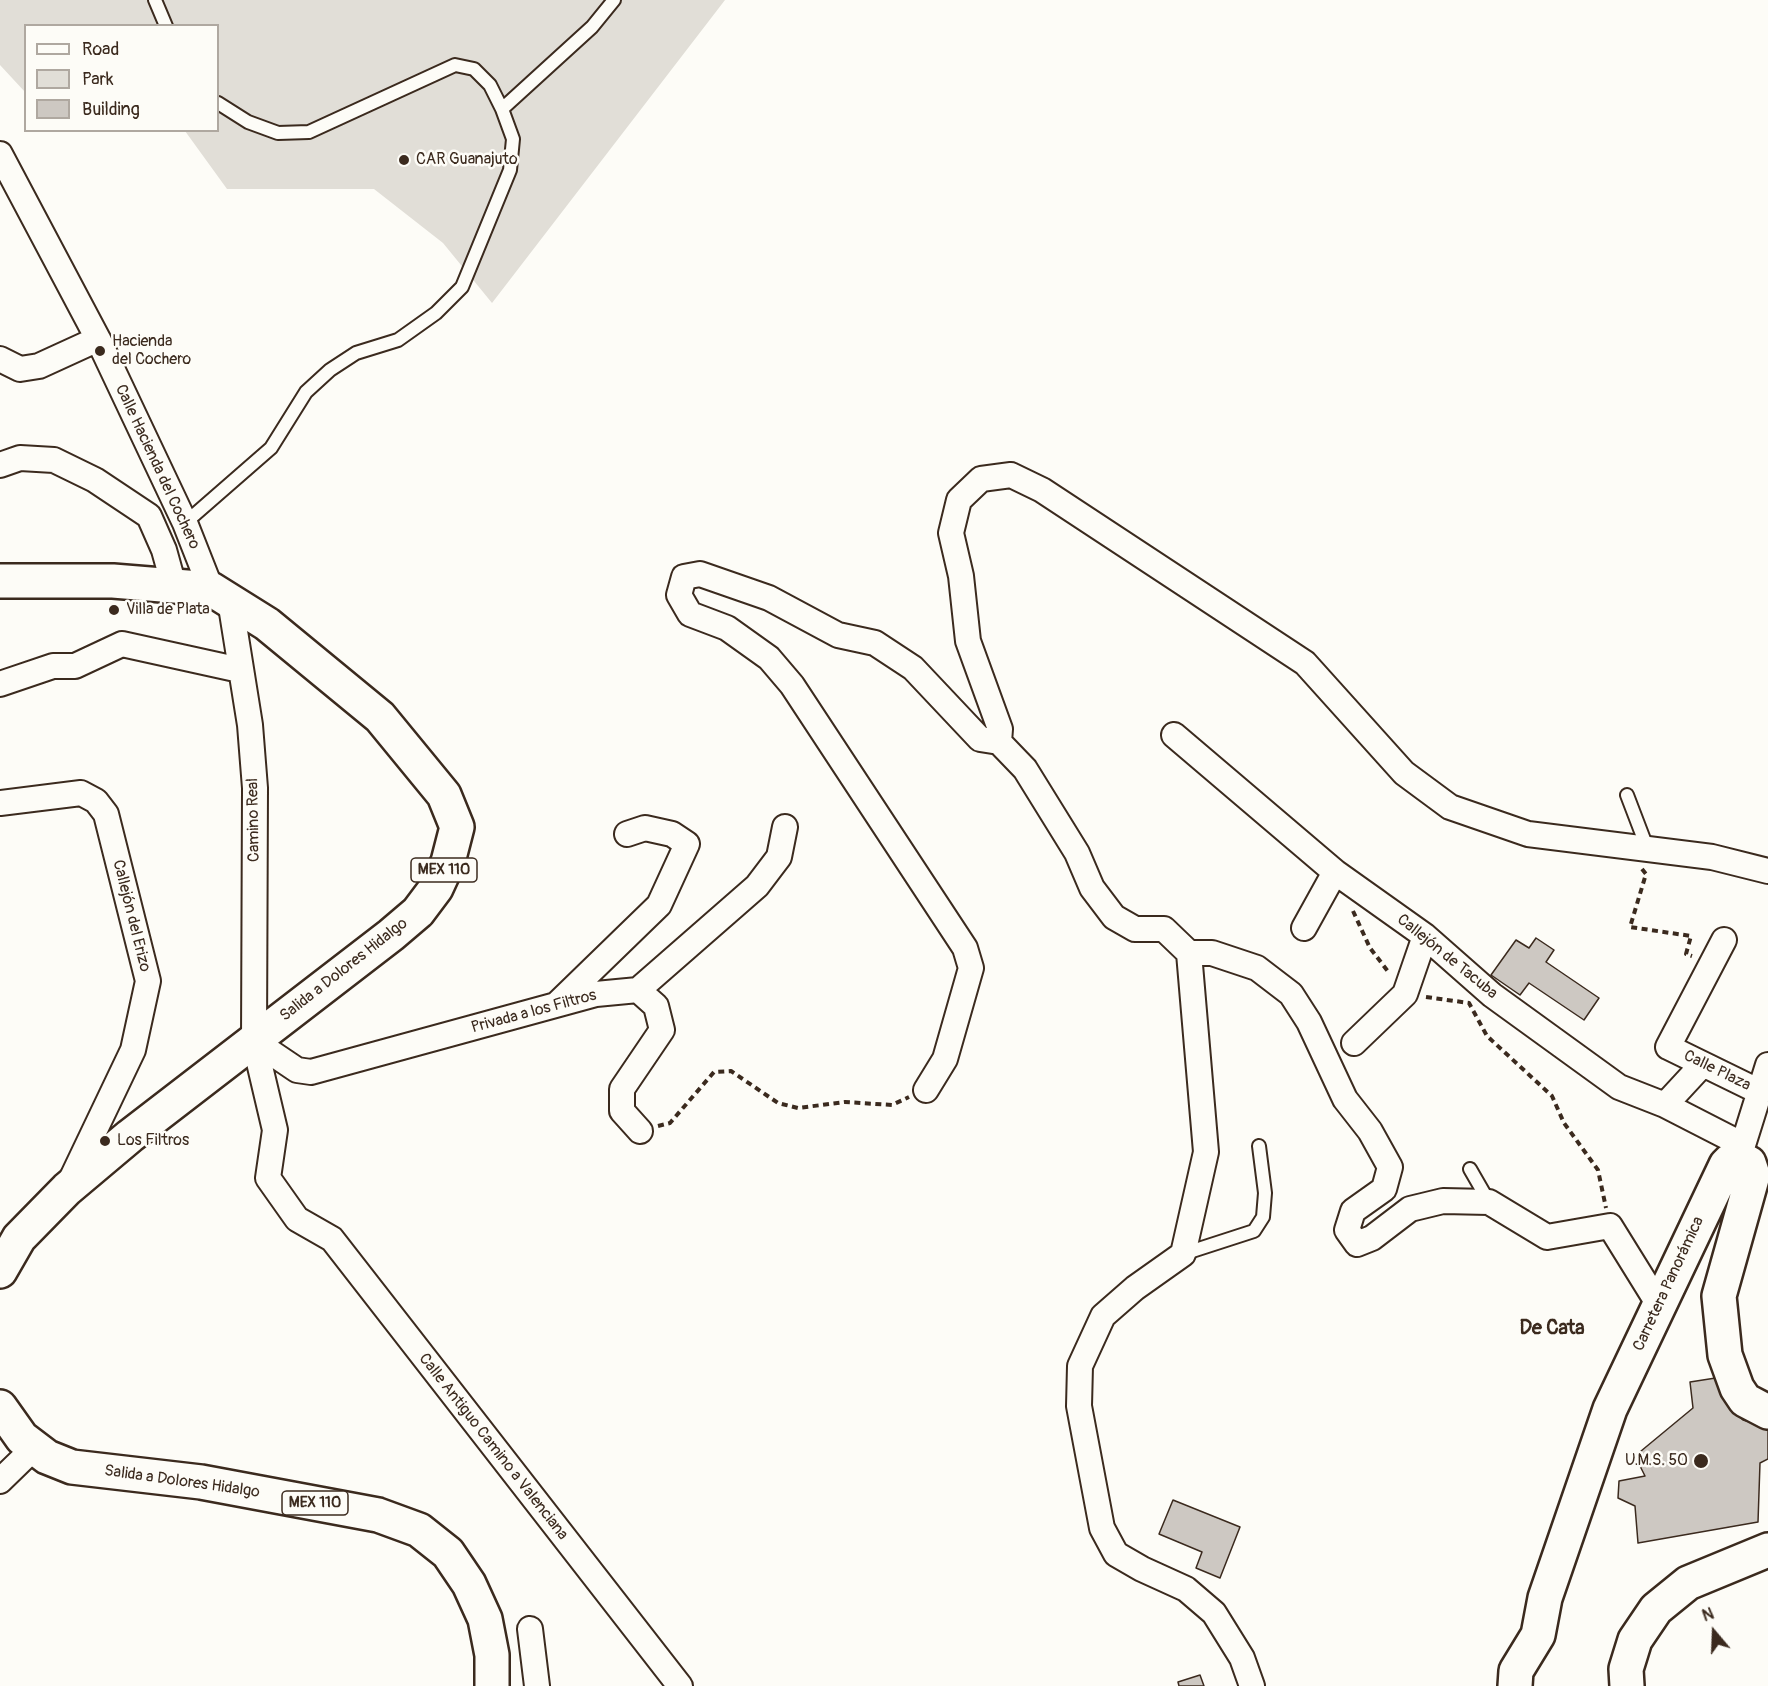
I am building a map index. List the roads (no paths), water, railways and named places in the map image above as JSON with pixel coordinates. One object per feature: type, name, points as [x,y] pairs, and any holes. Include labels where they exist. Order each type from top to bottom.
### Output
[{"type":"main road","name":"Salida a Dolores Hidalgo","points":[[0,581],[113,581],[174,586],[220,595],[267,624],[381,717],[444,795],[456,827],[448,862],[436,888],[417,912],[391,935],[130,1136],[67,1189],[19,1238],[0,1271]]},
{"type":"main road","name":"Carretera Panorámica","points":[[1515,1686],[1516,1671],[1538,1635],[1545,1598],[1610,1409],[1726,1165],[1739,1152]]},
{"type":"main road","points":[[1739,1152],[1742,1159],[1749,1163],[1753,1175],[1719,1296],[1725,1354],[1737,1388],[1745,1400],[1768,1412]]},
{"type":"main road","name":"Salida a Dolores Hidalgo","points":[[0,1407],[22,1438],[47,1456],[72,1467],[201,1482],[378,1515],[419,1530],[448,1553],[469,1584],[486,1619],[492,1655],[492,1686]]},
{"type":"main road","points":[[1627,1686],[1626,1669],[1635,1640],[1656,1609],[1688,1583],[1768,1550]]},
{"type":"street","name":"Calle Hacienda del Cochero","points":[[0,154],[98,339],[220,595]]},
{"type":"street","points":[[0,359],[20,369],[39,366],[98,339]]},
{"type":"street","points":[[0,465],[20,458],[54,460],[95,480],[149,516],[164,550],[174,586]]},
{"type":"street","points":[[999,742],[1000,729],[968,640],[961,576],[951,533],[959,500],[981,479],[1011,475],[1042,490],[1305,663],[1404,773],[1450,807],[1528,834],[1712,857],[1768,871]]},
{"type":"street","points":[[926,1090],[945,1059],[971,969],[964,948],[792,685],[769,658],[727,628],[690,614],[679,595],[684,577],[700,574],[769,598],[838,635],[876,643],[913,668],[980,739],[999,742],[1026,769],[1077,854],[1092,888],[1114,917],[1135,929],[1164,928],[1189,952],[1206,1152],[1183,1254],[1135,1288],[1103,1316],[1080,1366],[1079,1406],[1102,1528],[1116,1554],[1186,1589],[1214,1613],[1242,1658],[1252,1686]]},
{"type":"street","name":"Camino Real","points":[[220,595],[240,670],[250,725],[255,788],[254,1041]]},
{"type":"street","points":[[0,684],[53,666],[75,666],[122,644],[240,670]]},
{"type":"street","name":"Callejón de Tacuba","points":[[1174,735],[1335,872],[1425,936],[1492,995],[1619,1087],[1665,1105],[1739,1152]]},
{"type":"street","name":"Callejón del Erizo","points":[[0,803],[81,793],[96,801],[106,814],[148,981],[133,1050],[67,1189]]},
{"type":"street","points":[[639,1131],[622,1112],[622,1089],[662,1029],[656,1006],[639,990],[757,886],[779,857],[785,827]]},
{"type":"street","points":[[555,1005],[659,905],[687,844],[672,834],[645,828],[627,834]]},
{"type":"street","points":[[1304,928],[1335,872]]},
{"type":"street","points":[[1354,1043],[1405,994],[1425,936]]},
{"type":"street","name":"Calle Plaza","points":[[1724,940],[1668,1047],[1760,1092]]},
{"type":"street","points":[[1189,952],[1212,953],[1257,968],[1291,994],[1309,1023],[1344,1099],[1370,1131],[1390,1167],[1384,1189],[1353,1211],[1347,1230],[1357,1244],[1372,1238],[1410,1209],[1443,1201],[1489,1202],[1547,1237],[1610,1226],[1659,1305]]},
{"type":"street","name":"Privada a los Filtros","points":[[254,1041],[297,1070],[311,1072],[596,994],[639,990]]},
{"type":"street","name":"Calle Antiguo Camino a Valenciana","points":[[254,1041],[275,1130],[268,1178],[297,1219],[332,1239],[680,1686]]},
{"type":"street","points":[[1665,1105],[1702,1065]]},
{"type":"street","points":[[1739,1152],[1768,1065]]},
{"type":"street","points":[[0,1481],[35,1448]]},
{"type":"street","points":[[530,1629],[542,1684]]},
{"type":"lane","points":[[155,0],[165,24]]},
{"type":"lane","points":[[502,109],[592,27],[614,0]]},
{"type":"lane","points":[[184,523],[271,448],[306,392],[330,370],[356,353],[398,340],[436,313],[462,286],[510,170],[513,139],[490,85],[474,69],[455,65],[309,132],[278,133],[248,122],[219,104]]},
{"type":"lane","points":[[1627,795],[1648,850]]},
{"type":"lane","points":[[1183,1254],[1254,1231],[1263,1217],[1265,1193],[1259,1146]]},
{"type":"lane","points":[[1470,1169],[1489,1202]]},
{"type":"place","name":"CAR Guanajuto","points":[[404,160]]},
{"type":"place","name":"Hacienda del Cochero","points":[[100,351]]},
{"type":"place","name":"Villa de Plata","points":[[114,610]]},
{"type":"place","name":"Los Filtros","points":[[105,1141]]},
{"type":"place","name":"U.M.S. 50","points":[[1701,1461]]},
{"type":"district","name":"De Cata","points":[[1552,1329]]}]
